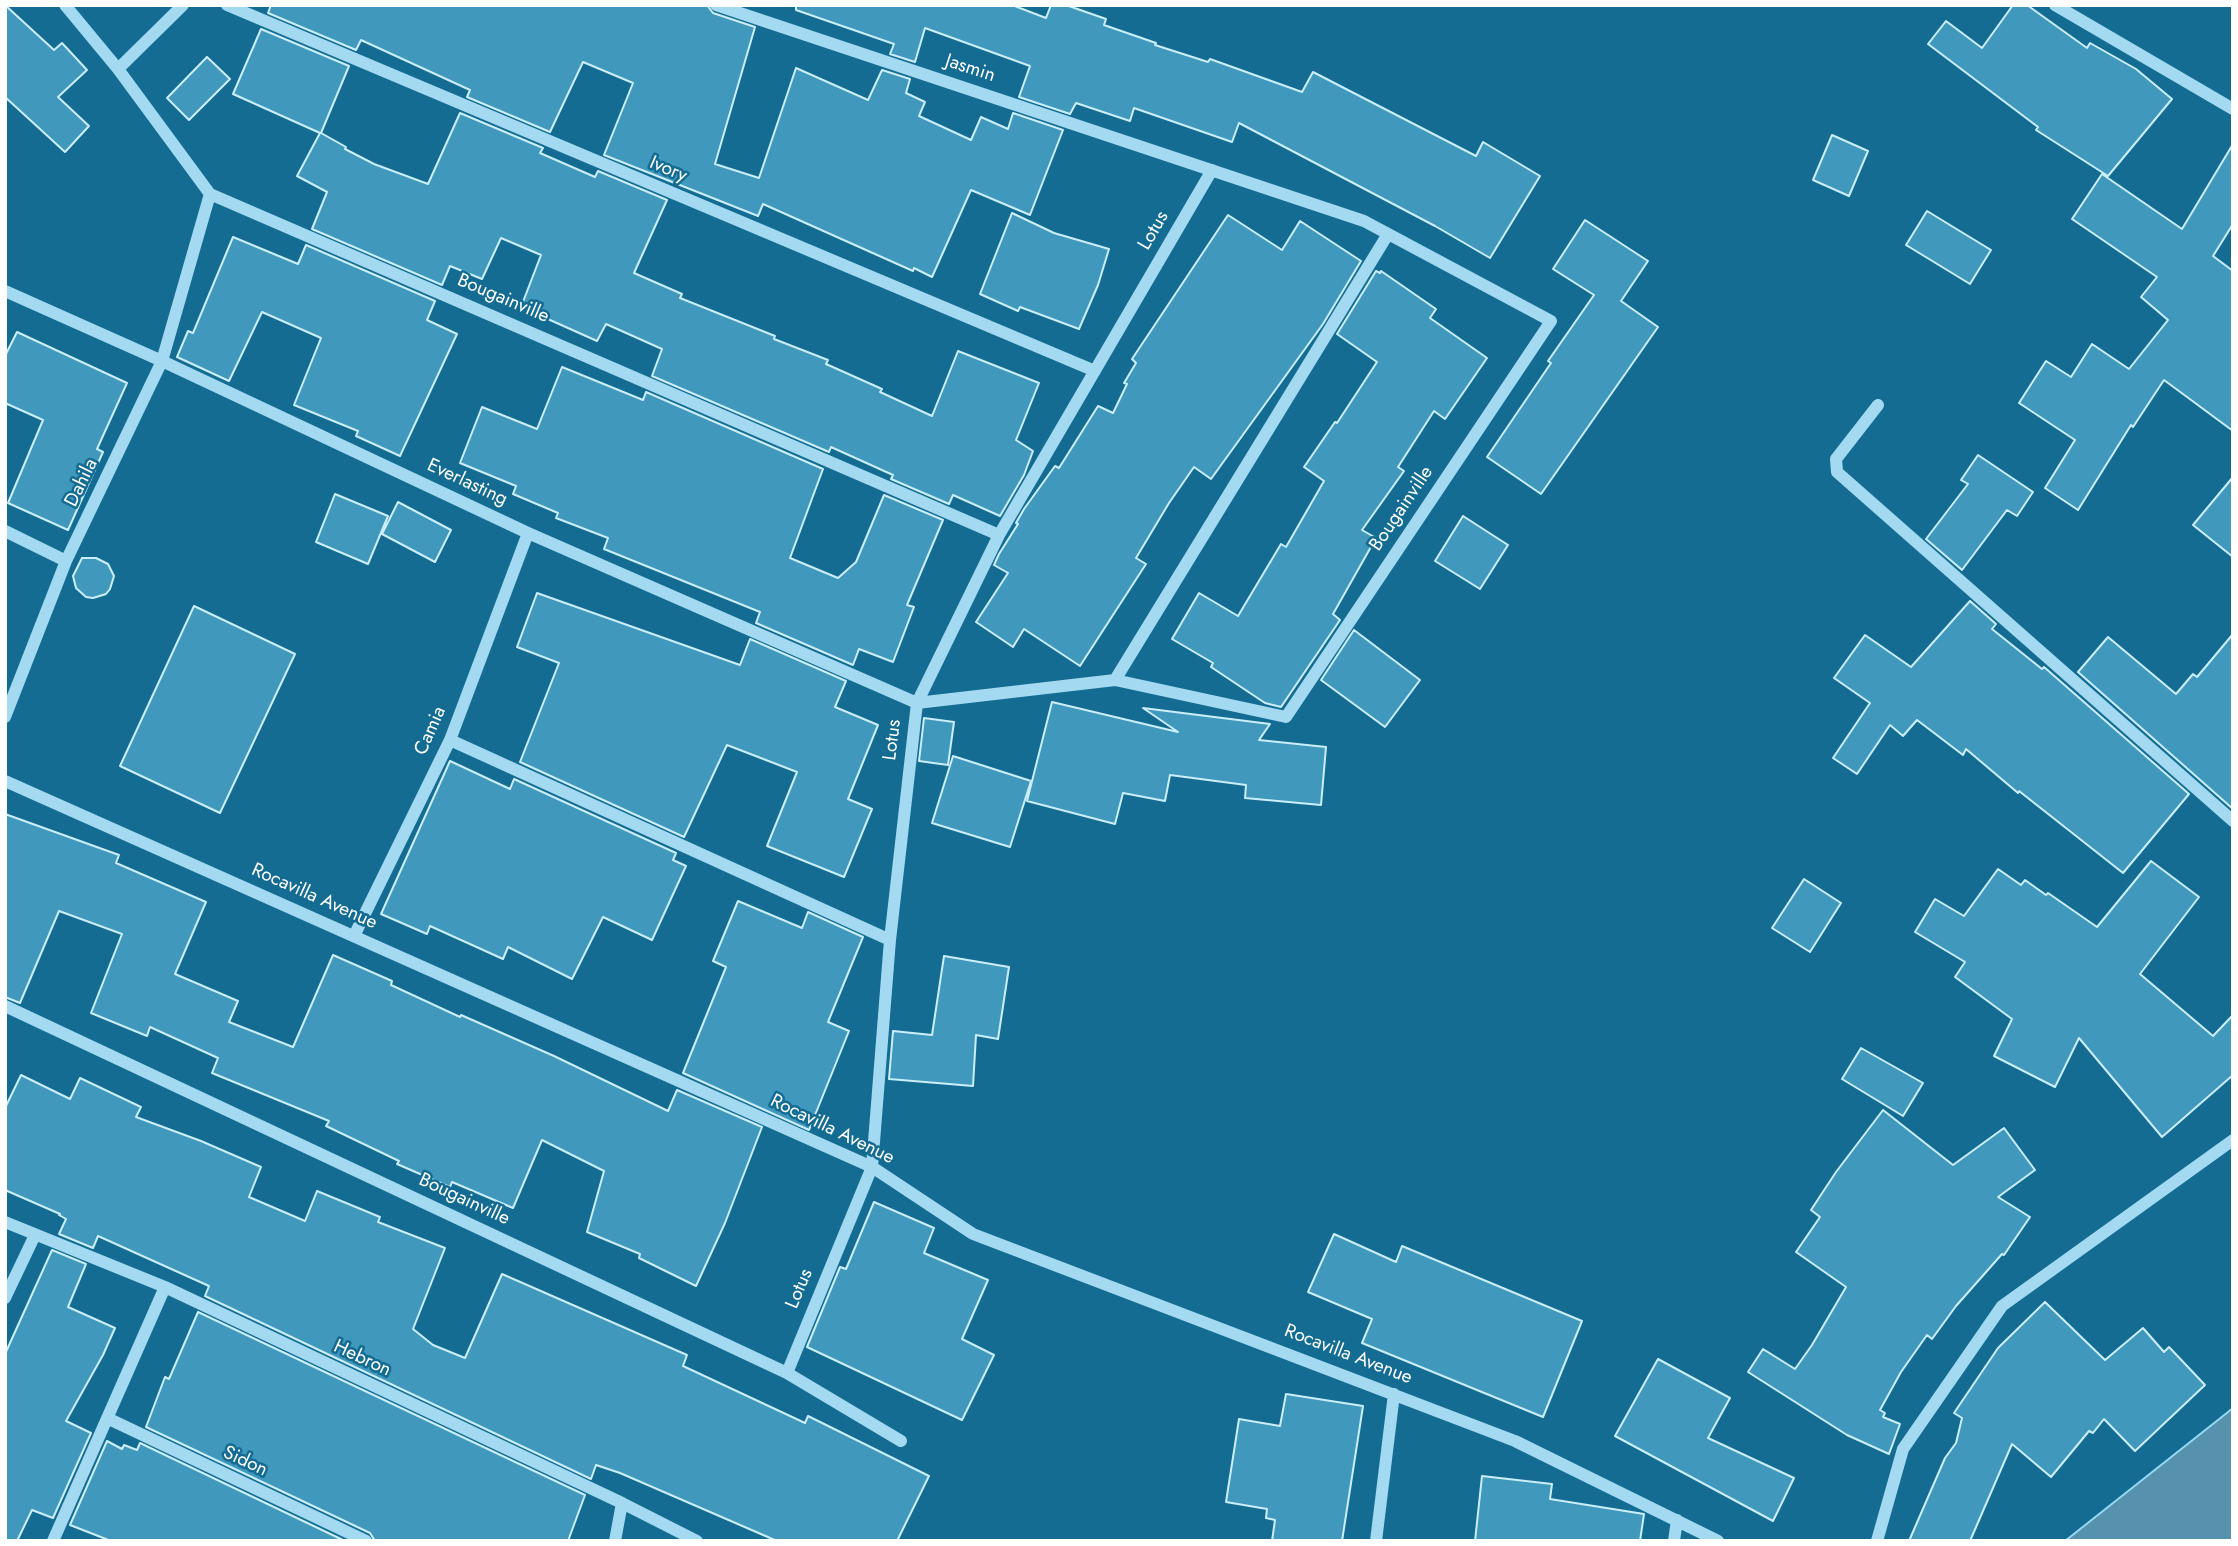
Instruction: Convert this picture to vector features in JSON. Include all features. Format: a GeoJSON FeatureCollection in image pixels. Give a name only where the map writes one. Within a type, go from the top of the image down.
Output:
{"type":"FeatureCollection","features":[{"type":"Feature","properties":{"kind":"street"},"geometry":{"type":"LineString","coordinates":[[65,5],[118,69],[210,194]]}},
{"type":"Feature","properties":{"kind":"street"},"geometry":{"type":"LineString","coordinates":[[118,69],[183,5]]}},
{"type":"Feature","properties":{"kind":"street","name":"Ivory"},"geometry":{"type":"LineString","coordinates":[[227,5],[1095,371]]}},
{"type":"Feature","properties":{"kind":"street","name":"Jasmin"},"geometry":{"type":"LineString","coordinates":[[716,5],[1212,170]]}},
{"type":"Feature","properties":{"kind":"street"},"geometry":{"type":"LineString","coordinates":[[2055,5],[2233,109]]}},
{"type":"Feature","properties":{"kind":"street","name":"Lotus"},"geometry":{"type":"LineString","coordinates":[[786,1373],[872,1167],[890,940],[917,703],[999,535],[1212,170]]}},
{"type":"Feature","properties":{"kind":"street","name":"Bougainville"},"geometry":{"type":"LineString","coordinates":[[917,703],[1115,680],[1286,717],[1551,321],[1364,221],[1212,170]]}},
{"type":"Feature","properties":{"kind":"street","name":"Bougainville"},"geometry":{"type":"LineString","coordinates":[[210,194],[999,535]]}},
{"type":"Feature","properties":{"kind":"street","name":"Dahila"},"geometry":{"type":"LineString","coordinates":[[5,717],[66,561],[162,360],[210,194]]}},
{"type":"Feature","properties":{"kind":"street"},"geometry":{"type":"LineString","coordinates":[[1115,680],[1388,234]]}},
{"type":"Feature","properties":{"kind":"street","name":"Everlasting"},"geometry":{"type":"LineString","coordinates":[[5,291],[162,360],[528,533],[917,703]]}},
{"type":"Feature","properties":{"kind":"street"},"geometry":{"type":"LineString","coordinates":[[1878,405],[1836,459],[1837,472],[2233,821]]}},
{"type":"Feature","properties":{"kind":"street"},"geometry":{"type":"LineString","coordinates":[[5,531],[66,561]]}},
{"type":"Feature","properties":{"kind":"street","name":"Camia"},"geometry":{"type":"LineString","coordinates":[[354,936],[450,740],[528,533]]}},
{"type":"Feature","properties":{"kind":"street"},"geometry":{"type":"LineString","coordinates":[[450,740],[890,940]]}},
{"type":"Feature","properties":{"kind":"street","name":"Rocavilla Avenue"},"geometry":{"type":"LineString","coordinates":[[5,781],[872,1167],[973,1234],[1515,1441],[1718,1541]]}},
{"type":"Feature","properties":{"kind":"street","name":"Bougainville"},"geometry":{"type":"LineString","coordinates":[[5,1006],[786,1373],[901,1441]]}},
{"type":"Feature","properties":{"kind":"street"},"geometry":{"type":"LineString","coordinates":[[1877,1541],[1903,1449],[2002,1306],[2233,1140]]}},
{"type":"Feature","properties":{"kind":"street","name":"Hebron"},"geometry":{"type":"LineString","coordinates":[[5,1222],[165,1287],[697,1541]]}},
{"type":"Feature","properties":{"kind":"street"},"geometry":{"type":"LineString","coordinates":[[5,1298],[35,1235]]}},
{"type":"Feature","properties":{"kind":"street"},"geometry":{"type":"LineString","coordinates":[[53,1541],[165,1287]]}},
{"type":"Feature","properties":{"kind":"street"},"geometry":{"type":"LineString","coordinates":[[1376,1541],[1394,1394]]}},
{"type":"Feature","properties":{"kind":"street","name":"Sidon"},"geometry":{"type":"LineString","coordinates":[[107,1418],[366,1541]]}},
{"type":"Feature","properties":{"kind":"street"},"geometry":{"type":"LineString","coordinates":[[614,1541],[622,1503]]}},
{"type":"Feature","properties":{"kind":"street"},"geometry":{"type":"LineString","coordinates":[[1674,1541],[1677,1520]]}},
{"type":"Feature","properties":{"kind":"water"},"geometry":{"type":"Polygon","coordinates":[[[2233,1408],[2233,1541],[2065,1541],[2223,1416],[2233,1408]]]}},
{"type":"Feature","properties":{"kind":"building"},"geometry":{"type":"Polygon","coordinates":[[[5,5],[54,50],[62,43],[87,70],[58,97],[89,126],[65,152],[5,97],[5,5]]]}},
{"type":"Feature","properties":{"kind":"building"},"geometry":{"type":"Polygon","coordinates":[[[271,5],[707,5],[713,13],[755,27],[715,164],[759,178],[796,68],[868,100],[882,70],[910,79],[906,93],[925,102],[919,116],[971,140],[981,117],[1008,129],[1013,113],[1063,130],[1030,215],[971,190],[932,277],[763,204],[758,216],[604,155],[633,83],[583,62],[550,132],[467,97],[470,90],[361,40],[356,50],[268,13],[271,5]]]}},
{"type":"Feature","properties":{"kind":"building"},"geometry":{"type":"Polygon","coordinates":[[[796,5],[1012,5],[1046,18],[1051,5],[1066,5],[1106,19],[1104,25],[1156,43],[1155,45],[1208,62],[1210,59],[1302,92],[1313,72],[1476,156],[1483,142],[1540,176],[1490,258],[1435,226],[1239,123],[1232,142],[1134,108],[1130,121],[1076,103],[1070,114],[1019,97],[1030,66],[925,28],[915,62],[890,54],[894,44],[796,10],[796,5]]]}},
{"type":"Feature","properties":{"kind":"building"},"geometry":{"type":"Polygon","coordinates":[[[2013,5],[2027,5],[2087,48],[2090,43],[2136,69],[2172,99],[2108,176],[2036,130],[2038,127],[1928,44],[1946,21],[1982,48],[2013,5]]]}},
{"type":"Feature","properties":{"kind":"building"},"geometry":{"type":"Polygon","coordinates":[[[261,29],[349,66],[321,133],[374,164],[428,184],[460,113],[543,148],[540,153],[595,177],[598,171],[667,200],[634,273],[682,294],[680,298],[828,360],[826,364],[882,389],[880,392],[932,416],[958,351],[1039,383],[1016,440],[1033,451],[1024,475],[1000,516],[953,495],[949,504],[891,479],[893,475],[831,447],[829,452],[652,376],[662,349],[606,324],[597,341],[521,307],[541,255],[501,238],[482,279],[450,266],[442,285],[312,229],[327,192],[297,176],[320,133],[233,94],[261,29]]]}},
{"type":"Feature","properties":{"kind":"building"},"geometry":{"type":"Polygon","coordinates":[[[207,57],[230,79],[189,120],[167,98],[207,57]]]}},
{"type":"Feature","properties":{"kind":"building"},"geometry":{"type":"Polygon","coordinates":[[[1832,135],[1868,151],[1849,196],[1813,180],[1832,135]]]}},
{"type":"Feature","properties":{"kind":"building"},"geometry":{"type":"Polygon","coordinates":[[[2233,144],[2233,224],[2213,256],[2233,271],[2233,431],[2164,380],[2133,427],[2131,425],[2078,510],[2045,488],[2075,440],[2019,403],[2046,361],[2071,377],[2092,344],[2129,369],[2168,320],[2141,297],[2157,277],[2072,219],[2102,174],[2182,229],[2233,144]]]}},
{"type":"Feature","properties":{"kind":"building"},"geometry":{"type":"Polygon","coordinates":[[[1927,211],[1991,250],[1970,284],[1906,245],[1927,211]]]}},
{"type":"Feature","properties":{"kind":"building"},"geometry":{"type":"Polygon","coordinates":[[[1012,213],[1054,233],[1109,249],[1098,285],[1079,329],[1020,307],[1018,311],[980,294],[1012,213]]]}},
{"type":"Feature","properties":{"kind":"building"},"geometry":{"type":"Polygon","coordinates":[[[1228,215],[1282,250],[1300,221],[1361,261],[1323,324],[1211,479],[1194,467],[1169,503],[1136,558],[1146,564],[1080,666],[1024,629],[1013,647],[976,622],[1008,573],[994,565],[999,554],[1024,509],[1055,466],[1059,468],[1098,406],[1113,413],[1127,384],[1124,383],[1136,363],[1132,359],[1228,215]]]}},
{"type":"Feature","properties":{"kind":"building"},"geometry":{"type":"Polygon","coordinates":[[[1585,220],[1648,261],[1621,301],[1658,327],[1541,494],[1487,457],[1594,295],[1553,269],[1585,220]]]}},
{"type":"Feature","properties":{"kind":"building"},"geometry":{"type":"Polygon","coordinates":[[[233,237],[298,264],[306,245],[435,301],[427,320],[457,334],[400,456],[356,436],[358,431],[294,405],[321,338],[262,312],[229,381],[177,357],[188,331],[193,333],[233,237]]]}},
{"type":"Feature","properties":{"kind":"building"},"geometry":{"type":"Polygon","coordinates":[[[1376,271],[1381,271],[1436,309],[1430,318],[1487,358],[1445,419],[1434,411],[1398,467],[1404,471],[1362,530],[1376,538],[1333,614],[1340,620],[1281,707],[1265,703],[1211,667],[1213,663],[1172,639],[1199,593],[1238,616],[1281,544],[1286,547],[1324,481],[1304,467],[1377,362],[1337,334],[1376,271]]]}},
{"type":"Feature","properties":{"kind":"building"},"geometry":{"type":"Polygon","coordinates":[[[17,332],[127,383],[97,449],[103,452],[68,530],[8,503],[43,420],[5,403],[5,356],[17,332]]]}},
{"type":"Feature","properties":{"kind":"building"},"geometry":{"type":"Polygon","coordinates":[[[562,367],[643,400],[646,392],[823,469],[790,558],[838,578],[856,562],[884,495],[943,520],[907,605],[914,607],[893,662],[859,649],[853,665],[756,623],[760,612],[604,549],[608,538],[556,518],[558,513],[513,494],[516,486],[460,463],[482,407],[537,429],[562,367]]]}},
{"type":"Feature","properties":{"kind":"building"},"geometry":{"type":"Polygon","coordinates":[[[1978,455],[2033,492],[2017,516],[2007,510],[1962,570],[1926,539],[1968,484],[1961,480],[1978,455]]]}},
{"type":"Feature","properties":{"kind":"building"},"geometry":{"type":"Polygon","coordinates":[[[2233,477],[2233,557],[2193,525],[2233,477]]]}},
{"type":"Feature","properties":{"kind":"building"},"geometry":{"type":"Polygon","coordinates":[[[335,494],[388,516],[368,564],[316,542],[335,494]]]}},
{"type":"Feature","properties":{"kind":"building"},"geometry":{"type":"Polygon","coordinates":[[[398,502],[451,530],[435,562],[382,534],[398,502]]]}},
{"type":"Feature","properties":{"kind":"building"},"geometry":{"type":"Polygon","coordinates":[[[1463,516],[1508,545],[1480,589],[1435,561],[1463,516]]]}},
{"type":"Feature","properties":{"kind":"building"},"geometry":{"type":"Polygon","coordinates":[[[82,558],[96,558],[108,564],[114,576],[106,594],[86,597],[76,588],[73,576],[82,558]]]}},
{"type":"Feature","properties":{"kind":"building"},"geometry":{"type":"Polygon","coordinates":[[[537,593],[740,665],[750,639],[846,681],[835,707],[878,725],[848,799],[872,809],[844,877],[767,846],[797,772],[727,745],[684,837],[520,762],[559,663],[517,647],[537,593]]]}},
{"type":"Feature","properties":{"kind":"building"},"geometry":{"type":"Polygon","coordinates":[[[1970,601],[1996,624],[1992,629],[2042,669],[2044,667],[2189,794],[2123,873],[2019,791],[2018,793],[1966,749],[1963,755],[1917,720],[1903,736],[1890,725],[1857,774],[1833,758],[1870,703],[1834,678],[1865,635],[1911,667],[1970,601]]]}},
{"type":"Feature","properties":{"kind":"building"},"geometry":{"type":"Polygon","coordinates":[[[194,606],[295,654],[220,813],[120,766],[194,606]]]}},
{"type":"Feature","properties":{"kind":"building"},"geometry":{"type":"Polygon","coordinates":[[[1354,630],[1420,680],[1385,727],[1321,680],[1354,630]]]}},
{"type":"Feature","properties":{"kind":"building"},"geometry":{"type":"Polygon","coordinates":[[[2233,634],[2233,809],[2078,672],[2108,637],[2176,694],[2193,674],[2197,677],[2233,634]]]}},
{"type":"Feature","properties":{"kind":"building"},"geometry":{"type":"Polygon","coordinates":[[[1052,702],[1178,732],[1143,708],[1270,724],[1259,740],[1326,747],[1321,805],[1245,798],[1246,785],[1170,775],[1165,801],[1123,793],[1115,824],[1027,801],[1052,702]]]}},
{"type":"Feature","properties":{"kind":"building"},"geometry":{"type":"Polygon","coordinates":[[[924,718],[954,722],[948,765],[919,761],[924,718]]]}},
{"type":"Feature","properties":{"kind":"building"},"geometry":{"type":"Polygon","coordinates":[[[953,756],[1031,781],[1010,847],[932,823],[953,756]]]}},
{"type":"Feature","properties":{"kind":"building"},"geometry":{"type":"Polygon","coordinates":[[[450,761],[510,789],[514,779],[676,853],[673,860],[686,866],[652,940],[603,917],[572,979],[508,947],[503,959],[430,926],[427,934],[381,914],[450,761]]]}},
{"type":"Feature","properties":{"kind":"building"},"geometry":{"type":"Polygon","coordinates":[[[5,814],[119,855],[116,863],[206,902],[175,974],[238,1001],[229,1022],[293,1047],[333,955],[392,981],[391,985],[554,1056],[668,1111],[677,1090],[762,1127],[725,1223],[696,1286],[639,1258],[640,1254],[587,1232],[604,1171],[542,1140],[513,1208],[452,1182],[450,1187],[397,1164],[399,1161],[326,1126],[329,1121],[212,1073],[218,1058],[150,1027],[147,1036],[91,1013],[122,934],[59,911],[20,1003],[5,997],[5,814]]]}},
{"type":"Feature","properties":{"kind":"building"},"geometry":{"type":"Polygon","coordinates":[[[2151,861],[2199,897],[2140,974],[2213,1036],[2233,1015],[2233,1075],[2162,1137],[2079,1038],[2055,1087],[1994,1056],[2012,1019],[1955,977],[1965,962],[1915,932],[1935,899],[1964,916],[1998,869],[2021,885],[2025,880],[2046,895],[2048,893],[2097,927],[2151,861]]]}},
{"type":"Feature","properties":{"kind":"building"},"geometry":{"type":"Polygon","coordinates":[[[1804,879],[1841,903],[1810,952],[1772,928],[1804,879]]]}},
{"type":"Feature","properties":{"kind":"building"},"geometry":{"type":"Polygon","coordinates":[[[738,901],[802,928],[808,912],[863,937],[828,1022],[849,1031],[809,1130],[683,1073],[726,967],[713,961],[738,901]]]}},
{"type":"Feature","properties":{"kind":"building"},"geometry":{"type":"Polygon","coordinates":[[[944,956],[1009,967],[998,1039],[976,1035],[973,1086],[889,1079],[893,1031],[932,1035],[944,956]]]}},
{"type":"Feature","properties":{"kind":"building"},"geometry":{"type":"Polygon","coordinates":[[[1861,1048],[1923,1083],[1903,1116],[1842,1079],[1861,1048]]]}},
{"type":"Feature","properties":{"kind":"building"},"geometry":{"type":"Polygon","coordinates":[[[21,1075],[70,1099],[80,1078],[141,1107],[136,1117],[261,1167],[249,1197],[305,1221],[317,1191],[380,1217],[378,1222],[445,1248],[413,1329],[433,1345],[465,1358],[502,1274],[687,1355],[683,1366],[805,1423],[808,1416],[929,1476],[897,1541],[777,1541],[596,1465],[591,1479],[205,1296],[209,1286],[98,1236],[93,1248],[59,1234],[66,1219],[60,1214],[5,1190],[5,1108],[21,1075]]]}},
{"type":"Feature","properties":{"kind":"building"},"geometry":{"type":"Polygon","coordinates":[[[1883,1110],[1953,1165],[2004,1128],[2035,1170],[1998,1197],[2030,1217],[2004,1255],[2002,1254],[1956,1306],[1932,1339],[1927,1335],[1901,1372],[1880,1410],[1885,1413],[1883,1417],[1900,1424],[1889,1454],[1847,1435],[1748,1372],[1763,1349],[1795,1369],[1846,1287],[1796,1252],[1820,1217],[1811,1210],[1883,1110]]]}},
{"type":"Feature","properties":{"kind":"building"},"geometry":{"type":"Polygon","coordinates":[[[874,1202],[934,1228],[924,1253],[988,1280],[962,1339],[994,1355],[962,1420],[807,1347],[840,1267],[846,1269],[874,1202]]]}},
{"type":"Feature","properties":{"kind":"building"},"geometry":{"type":"Polygon","coordinates":[[[1334,1234],[1396,1262],[1402,1246],[1582,1321],[1543,1417],[1362,1343],[1372,1319],[1308,1292],[1334,1234]]]}},
{"type":"Feature","properties":{"kind":"building"},"geometry":{"type":"Polygon","coordinates":[[[52,1250],[86,1264],[68,1307],[115,1328],[66,1421],[91,1433],[53,1518],[32,1510],[17,1541],[5,1541],[5,1354],[52,1250]]]}},
{"type":"Feature","properties":{"kind":"building"},"geometry":{"type":"Polygon","coordinates":[[[2045,1302],[2105,1360],[2143,1328],[2164,1352],[2169,1347],[2205,1385],[2135,1451],[2104,1419],[2093,1433],[2089,1431],[2051,1477],[2012,1444],[1970,1541],[1909,1541],[1945,1458],[1956,1443],[1962,1418],[1954,1413],[1998,1348],[2045,1302]]]}},
{"type":"Feature","properties":{"kind":"building"},"geometry":{"type":"Polygon","coordinates":[[[198,1312],[585,1495],[568,1541],[375,1541],[370,1533],[146,1427],[165,1377],[169,1379],[198,1312]]]}},
{"type":"Feature","properties":{"kind":"building"},"geometry":{"type":"Polygon","coordinates":[[[1658,1359],[1730,1398],[1708,1438],[1794,1478],[1773,1521],[1615,1436],[1658,1359]]]}},
{"type":"Feature","properties":{"kind":"building"},"geometry":{"type":"Polygon","coordinates":[[[1286,1394],[1363,1406],[1342,1541],[1272,1541],[1275,1520],[1266,1518],[1267,1509],[1226,1502],[1239,1419],[1280,1426],[1286,1394]]]}},
{"type":"Feature","properties":{"kind":"building"},"geometry":{"type":"Polygon","coordinates":[[[107,1441],[122,1449],[124,1445],[137,1450],[140,1443],[345,1541],[111,1541],[70,1525],[107,1441]]]}},
{"type":"Feature","properties":{"kind":"building"},"geometry":{"type":"Polygon","coordinates":[[[1482,1476],[1552,1484],[1550,1499],[1644,1514],[1640,1541],[1475,1541],[1482,1476]]]}}]}
